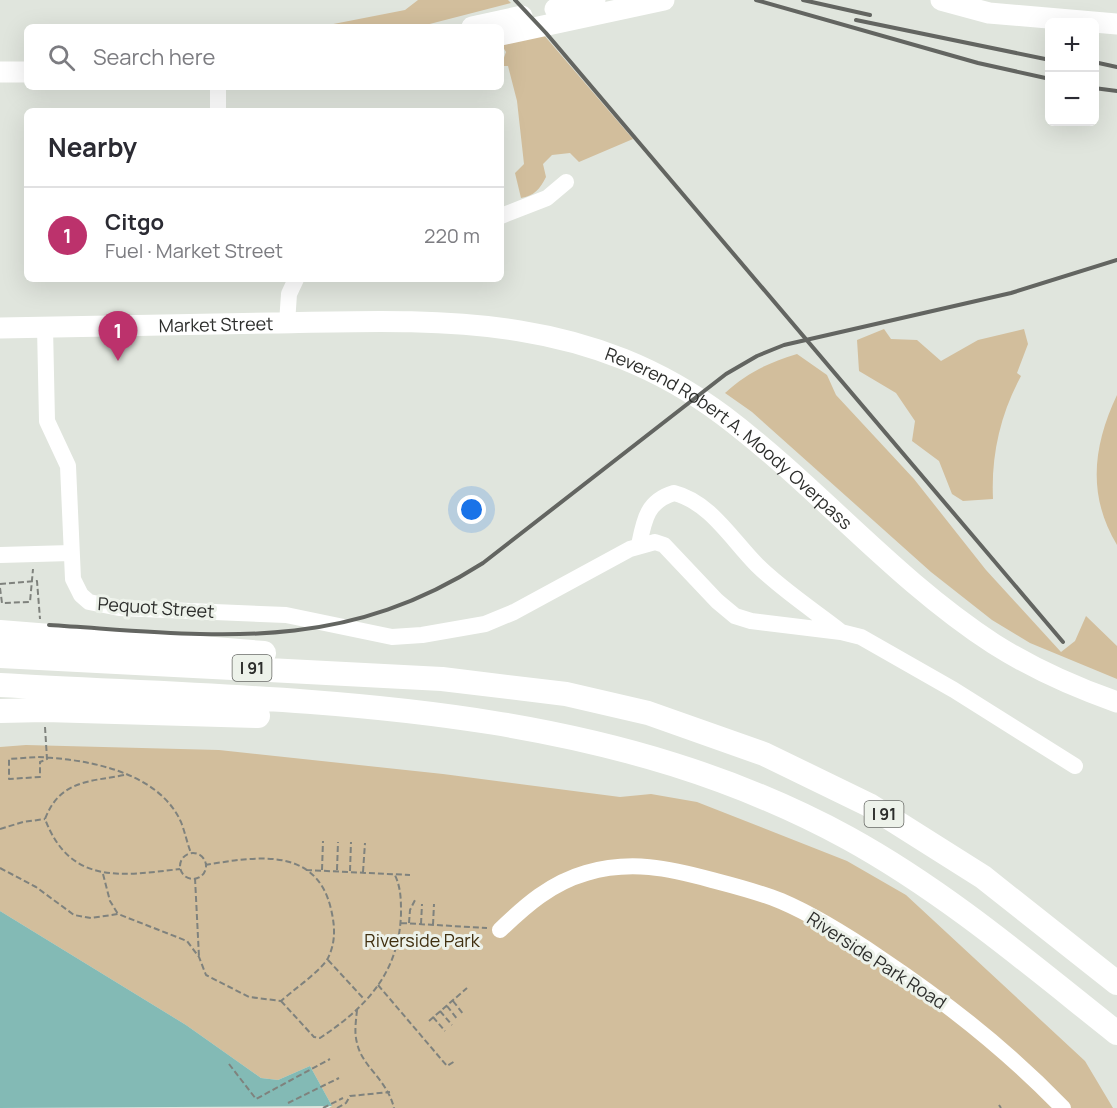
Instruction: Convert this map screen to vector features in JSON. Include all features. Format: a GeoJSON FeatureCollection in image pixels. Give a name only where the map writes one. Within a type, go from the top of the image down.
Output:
{"type":"FeatureCollection","features":[{"type":"Feature","properties":{"kind":"highway"},"geometry":{"type":"LineString","coordinates":[[0,632],[438,665],[465,670],[503,685]]}},
{"type":"Feature","properties":{"kind":"highway","name":"I 91"},"geometry":{"type":"LineString","coordinates":[[0,656],[414,677],[503,685],[587,698],[648,713],[745,746],[819,779],[905,826],[966,865],[1117,983]]}},
{"type":"Feature","properties":{"kind":"highway","name":"I 91"},"geometry":{"type":"LineString","coordinates":[[0,685],[344,705],[470,718],[571,735],[672,763],[755,793],[847,838],[930,888],[984,927],[1117,1033]]}},
{"type":"Feature","properties":{"kind":"highway"},"geometry":{"type":"LineString","coordinates":[[0,711],[267,716],[306,713],[344,705]]}},
{"type":"Feature","properties":{"kind":"highway"},"geometry":{"type":"LineString","coordinates":[[0,721],[97,712]]}},
{"type":"Feature","properties":{"kind":"main road"},"geometry":{"type":"LineString","coordinates":[[489,24],[593,6],[664,0]]}},
{"type":"Feature","properties":{"kind":"main road"},"geometry":{"type":"LineString","coordinates":[[951,1],[989,13],[1117,24]]}},
{"type":"Feature","properties":{"kind":"main road"},"geometry":{"type":"LineString","coordinates":[[504,34],[593,6]]}},
{"type":"Feature","properties":{"kind":"main road"},"geometry":{"type":"LineString","coordinates":[[0,72],[24,72]]}},
{"type":"Feature","properties":{"kind":"main road","name":"Reverend Robert A. Moody Overpass"},"geometry":{"type":"LineString","coordinates":[[287,323],[405,321],[486,325],[544,334],[614,356],[668,380],[730,421],[780,461],[871,544],[974,630],[1033,666],[1117,702]]}},
{"type":"Feature","properties":{"kind":"main road","name":"Market Street"},"geometry":{"type":"LineString","coordinates":[[0,328],[287,323]]}},
{"type":"Feature","properties":{"kind":"street"},"geometry":{"type":"LineString","coordinates":[[218,90],[218,108]]}},
{"type":"Feature","properties":{"kind":"street"},"geometry":{"type":"LineString","coordinates":[[504,215],[547,198],[566,182]]}},
{"type":"Feature","properties":{"kind":"street"},"geometry":{"type":"LineString","coordinates":[[287,323],[289,294],[295,282]]}},
{"type":"Feature","properties":{"kind":"street","name":"Pequot Street"},"geometry":{"type":"LineString","coordinates":[[45,327],[47,421],[51,434],[67,463],[72,574],[76,588],[86,600],[95,605],[129,609],[295,615],[392,638],[422,635],[485,624],[514,612],[639,545]]}},
{"type":"Feature","properties":{"kind":"street"},"geometry":{"type":"LineString","coordinates":[[841,632],[756,565],[734,537],[686,496],[674,493],[653,504],[646,513],[639,545],[656,542],[664,545],[710,594],[735,616],[751,621],[841,632],[861,637],[954,690],[1075,766]]}},
{"type":"Feature","properties":{"kind":"street"},"geometry":{"type":"LineString","coordinates":[[0,555],[71,553]]}},
{"type":"Feature","properties":{"kind":"street","name":"Riverside Park Road"},"geometry":{"type":"LineString","coordinates":[[495,931],[553,887],[578,875],[607,868],[637,865],[657,867],[755,892],[819,920],[914,981],[1003,1050],[1063,1108]]}},
{"type":"Feature","properties":{"kind":"path"},"geometry":{"type":"LineString","coordinates":[[33,581],[0,586],[2,603],[30,602],[31,599],[31,574],[41,554]]}},
{"type":"Feature","properties":{"kind":"path"},"geometry":{"type":"LineString","coordinates":[[42,759],[39,763],[39,778],[11,779],[8,761],[11,759],[42,759],[101,765],[142,782],[166,802],[180,820],[190,853]]}},
{"type":"Feature","properties":{"kind":"path"},"geometry":{"type":"LineString","coordinates":[[124,775],[72,785],[50,805],[45,819],[56,845],[71,860],[103,874],[180,869],[189,878],[195,879]]}},
{"type":"Feature","properties":{"kind":"path"},"geometry":{"type":"LineString","coordinates":[[0,829],[23,822],[45,819]]}},
{"type":"Feature","properties":{"kind":"path"},"geometry":{"type":"LineString","coordinates":[[322,870],[323,841]]}},
{"type":"Feature","properties":{"kind":"path"},"geometry":{"type":"LineString","coordinates":[[337,870],[338,842]]}},
{"type":"Feature","properties":{"kind":"path"},"geometry":{"type":"LineString","coordinates":[[350,871],[351,842]]}},
{"type":"Feature","properties":{"kind":"path"},"geometry":{"type":"LineString","coordinates":[[363,872],[365,843]]}},
{"type":"Feature","properties":{"kind":"path"},"geometry":{"type":"LineString","coordinates":[[180,869],[184,856],[190,853],[203,858],[206,865],[204,871],[195,879]]}},
{"type":"Feature","properties":{"kind":"path"},"geometry":{"type":"LineString","coordinates":[[206,865],[264,857],[286,860],[306,870],[319,882],[330,905],[335,925],[334,940],[328,960],[281,1001]]}},
{"type":"Feature","properties":{"kind":"path"},"geometry":{"type":"LineString","coordinates":[[0,868],[36,886],[74,915],[91,918],[118,914],[187,940],[199,957],[206,975],[249,997],[281,1001],[314,1037],[321,1038],[357,1010],[378,985],[394,960],[401,923],[400,890],[394,873]]}},
{"type":"Feature","properties":{"kind":"path"},"geometry":{"type":"LineString","coordinates":[[306,870],[410,875]]}},
{"type":"Feature","properties":{"kind":"path"},"geometry":{"type":"LineString","coordinates":[[103,874],[110,901],[118,914]]}},
{"type":"Feature","properties":{"kind":"path"},"geometry":{"type":"LineString","coordinates":[[195,879],[199,957]]}},
{"type":"Feature","properties":{"kind":"path"},"geometry":{"type":"LineString","coordinates":[[409,924],[410,910],[414,900]]}},
{"type":"Feature","properties":{"kind":"path"},"geometry":{"type":"LineString","coordinates":[[421,924],[422,904]]}},
{"type":"Feature","properties":{"kind":"path"},"geometry":{"type":"LineString","coordinates":[[434,904],[434,925]]}},
{"type":"Feature","properties":{"kind":"path"},"geometry":{"type":"LineString","coordinates":[[401,923],[486,927],[495,931]]}},
{"type":"Feature","properties":{"kind":"path"},"geometry":{"type":"LineString","coordinates":[[328,960],[364,999]]}},
{"type":"Feature","properties":{"kind":"path"},"geometry":{"type":"LineString","coordinates":[[378,985],[447,1066],[455,1061]]}},
{"type":"Feature","properties":{"kind":"path"},"geometry":{"type":"LineString","coordinates":[[429,1021],[467,988]]}},
{"type":"Feature","properties":{"kind":"path"},"geometry":{"type":"LineString","coordinates":[[453,1001],[464,1015]]}},
{"type":"Feature","properties":{"kind":"path"},"geometry":{"type":"LineString","coordinates":[[447,1006],[458,1020]]}},
{"type":"Feature","properties":{"kind":"path"},"geometry":{"type":"LineString","coordinates":[[357,1010],[357,1045],[363,1059],[390,1092],[394,1108]]}},
{"type":"Feature","properties":{"kind":"path"},"geometry":{"type":"LineString","coordinates":[[441,1011],[452,1025]]}},
{"type":"Feature","properties":{"kind":"path"},"geometry":{"type":"LineString","coordinates":[[434,1017],[445,1031]]}},
{"type":"Feature","properties":{"kind":"path"},"geometry":{"type":"LineString","coordinates":[[229,1064],[256,1099],[330,1059]]}},
{"type":"Feature","properties":{"kind":"path"},"geometry":{"type":"LineString","coordinates":[[288,1103],[339,1078]]}},
{"type":"Feature","properties":{"kind":"path"},"geometry":{"type":"LineString","coordinates":[[338,1108],[346,1103],[350,1096],[390,1092]]}},
{"type":"Feature","properties":{"kind":"path"},"geometry":{"type":"LineString","coordinates":[[323,1108],[343,1098]]}},
{"type":"Feature","properties":{"kind":"green space"},"geometry":{"type":"Polygon","coordinates":[[[418,0],[508,0],[511,3],[430,24],[333,24],[405,10],[418,0]]]}},
{"type":"Feature","properties":{"kind":"green space"},"geometry":{"type":"Polygon","coordinates":[[[543,34],[633,139],[579,162],[570,153],[552,155],[543,164],[546,177],[541,185],[533,194],[521,198],[515,173],[524,164],[517,101],[508,66],[504,66],[506,52],[504,43],[543,34]]]}},
{"type":"Feature","properties":{"kind":"green space"},"geometry":{"type":"Polygon","coordinates":[[[884,329],[891,339],[917,340],[941,361],[978,340],[1024,329],[1028,344],[1017,373],[1021,376],[1007,406],[995,451],[993,499],[963,501],[952,494],[939,461],[912,441],[915,421],[896,393],[859,371],[857,340],[884,329]]]}},
{"type":"Feature","properties":{"kind":"green space"},"geometry":{"type":"Polygon","coordinates":[[[797,354],[827,375],[836,395],[914,479],[986,570],[1061,652],[1075,641],[1086,616],[1117,646],[1117,679],[1030,643],[992,620],[931,572],[752,412],[725,393],[759,369],[797,354]]]}},
{"type":"Feature","properties":{"kind":"green space"},"geometry":{"type":"Polygon","coordinates":[[[1117,395],[1117,545],[1101,508],[1097,489],[1097,470],[1103,433],[1117,395]]]}},
{"type":"Feature","properties":{"kind":"green space","name":"Riverside Park"},"geometry":{"type":"Polygon","coordinates":[[[26,745],[219,750],[443,774],[620,797],[651,794],[697,802],[847,861],[906,895],[1085,1061],[1113,1108],[329,1108],[332,1106],[310,1066],[278,1080],[261,1078],[186,1025],[0,911],[0,747],[26,745]]]}},
{"type":"Feature","properties":{"kind":"water"},"geometry":{"type":"Polygon","coordinates":[[[0,911],[186,1025],[261,1078],[278,1080],[310,1066],[332,1106],[0,1108],[0,911]]]}},
{"type":"Feature","properties":{"kind":"railway"},"geometry":{"type":"LineString","coordinates":[[515,0],[546,33],[1063,642]]}},
{"type":"Feature","properties":{"kind":"railway"},"geometry":{"type":"LineString","coordinates":[[756,0],[978,63],[1045,78]]}},
{"type":"Feature","properties":{"kind":"railway"},"geometry":{"type":"LineString","coordinates":[[803,0],[870,15]]}},
{"type":"Feature","properties":{"kind":"railway"},"geometry":{"type":"LineString","coordinates":[[856,20],[1045,59]]}},
{"type":"Feature","properties":{"kind":"railway"},"geometry":{"type":"LineString","coordinates":[[1099,63],[1117,67]]}},
{"type":"Feature","properties":{"kind":"railway"},"geometry":{"type":"LineString","coordinates":[[1099,89],[1117,91]]}},
{"type":"Feature","properties":{"kind":"railway"},"geometry":{"type":"LineString","coordinates":[[49,625],[165,633],[272,633],[324,626],[377,613],[429,593],[483,563],[726,374],[757,356],[784,345],[1011,293],[1117,260]]}},
{"type":"Feature","properties":{"kind":"place","name":"Citgo"},"geometry":{"type":"Point","coordinates":[118,361]}}]}
